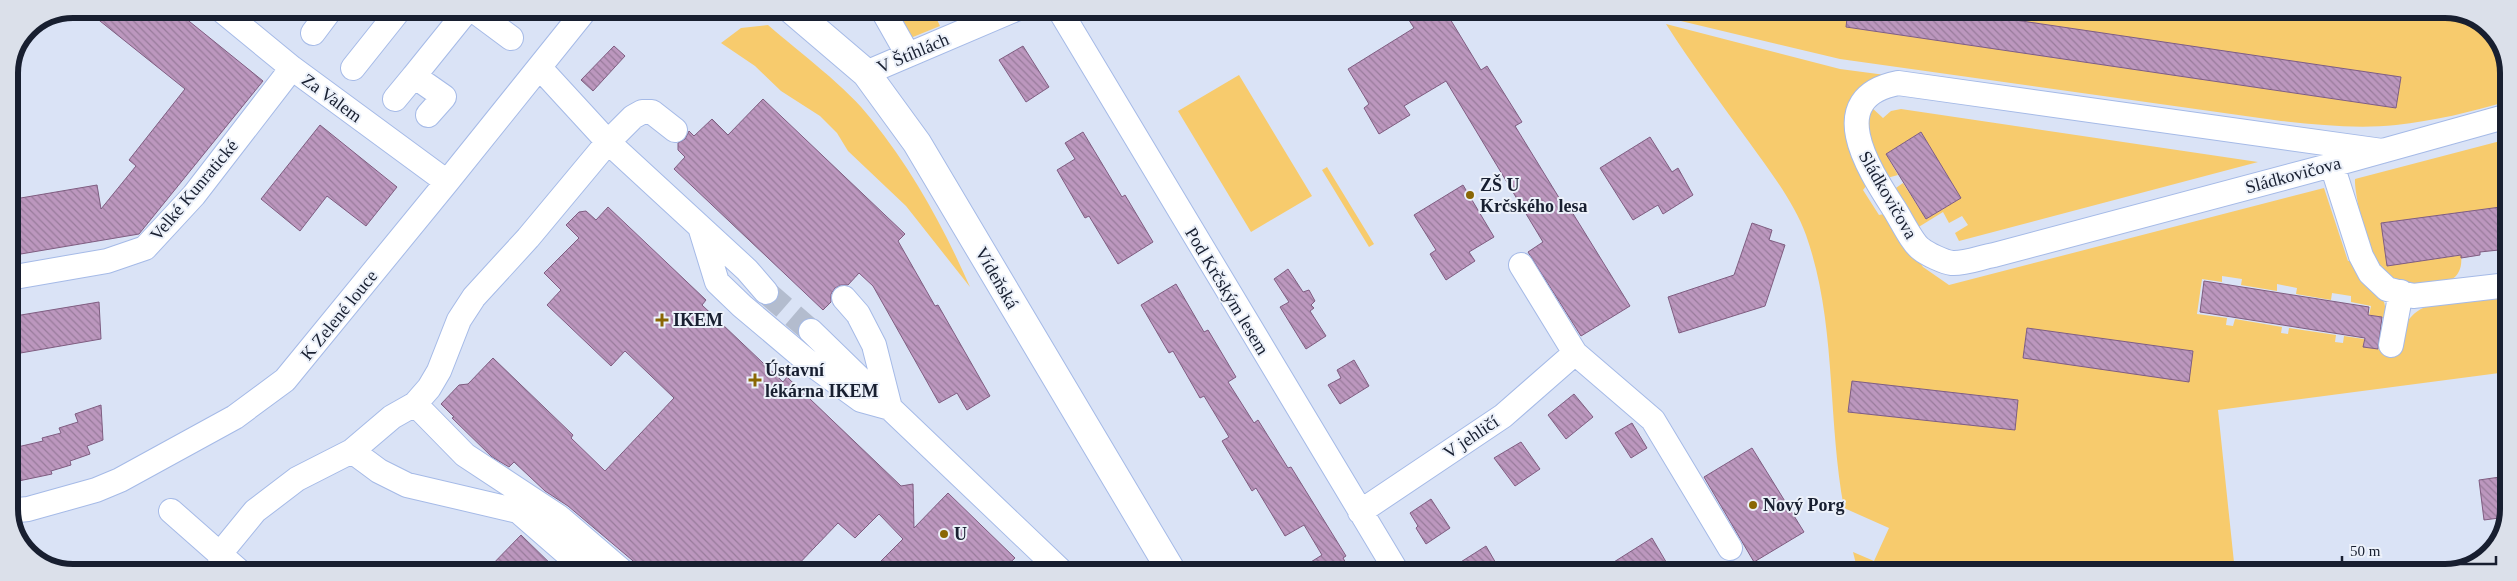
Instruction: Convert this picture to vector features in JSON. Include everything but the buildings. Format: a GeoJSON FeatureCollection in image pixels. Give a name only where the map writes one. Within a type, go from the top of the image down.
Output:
{"type":"FeatureCollection","features":[{"type":"Feature","properties":{"kind":"main road","name":"Vídeňská"},"geometry":{"type":"LineString","coordinates":[[802,18],[866,73],[917,142],[1167,564]]}},
{"type":"Feature","properties":{"kind":"street","name":"Za Valem"},"geometry":{"type":"LineString","coordinates":[[231,18],[292,68],[447,182]]}},
{"type":"Feature","properties":{"kind":"street"},"geometry":{"type":"LineString","coordinates":[[313,33],[324,18]]}},
{"type":"Feature","properties":{"kind":"street"},"geometry":{"type":"LineString","coordinates":[[353,68],[393,18]]}},
{"type":"Feature","properties":{"kind":"street"},"geometry":{"type":"LineString","coordinates":[[395,98],[461,18]]}},
{"type":"Feature","properties":{"kind":"street"},"geometry":{"type":"LineString","coordinates":[[484,18],[511,38]]}},
{"type":"Feature","properties":{"kind":"street","name":"K Zelené louce"},"geometry":{"type":"LineString","coordinates":[[18,511],[96,490],[120,480],[235,417],[285,380],[579,18]]}},
{"type":"Feature","properties":{"kind":"street"},"geometry":{"type":"LineString","coordinates":[[887,18],[908,55]]}},
{"type":"Feature","properties":{"kind":"street","name":"V Štíhlách"},"geometry":{"type":"LineString","coordinates":[[866,73],[995,18]]}},
{"type":"Feature","properties":{"kind":"street","name":"Pod Krčským lesem"},"geometry":{"type":"LineString","coordinates":[[1064,18],[1392,564]]}},
{"type":"Feature","properties":{"kind":"street","name":"Velké Kunratické"},"geometry":{"type":"LineString","coordinates":[[18,276],[107,261],[145,248],[194,194],[292,68]]}},
{"type":"Feature","properties":{"kind":"street"},"geometry":{"type":"LineString","coordinates":[[540,68],[608,142],[700,230],[747,270],[766,292]]}},
{"type":"Feature","properties":{"kind":"street"},"geometry":{"type":"LineString","coordinates":[[414,76],[444,97],[428,115]]}},
{"type":"Feature","properties":{"kind":"street","name":"Sládkovičova"},"geometry":{"type":"LineString","coordinates":[[2382,152],[1898,83],[1881,86],[1862,102],[1856,128],[1860,148],[1869,169],[1920,248],[1952,263],[1994,255],[2382,152],[2499,119]]}},
{"type":"Feature","properties":{"kind":"street"},"geometry":{"type":"LineString","coordinates":[[219,555],[255,511],[297,479],[352,451],[392,418],[415,404],[429,388],[439,371],[459,320],[474,296],[528,238],[608,142],[633,118],[642,112],[652,112],[675,130]]}},
{"type":"Feature","properties":{"kind":"street"},"geometry":{"type":"LineString","coordinates":[[2332,165],[2361,256],[2370,273],[2387,289],[2413,296],[2499,286]]}},
{"type":"Feature","properties":{"kind":"street"},"geometry":{"type":"LineString","coordinates":[[700,230],[717,282],[742,306],[806,360],[861,400],[890,408]]}},
{"type":"Feature","properties":{"kind":"street"},"geometry":{"type":"LineString","coordinates":[[1521,265],[1576,353],[1653,420],[1730,548]]}},
{"type":"Feature","properties":{"kind":"street"},"geometry":{"type":"LineString","coordinates":[[2391,345],[2401,292]]}},
{"type":"Feature","properties":{"kind":"street"},"geometry":{"type":"LineString","coordinates":[[844,298],[858,314],[874,345],[890,408]]}},
{"type":"Feature","properties":{"kind":"street"},"geometry":{"type":"LineString","coordinates":[[811,331],[1048,564]]}},
{"type":"Feature","properties":{"kind":"street","name":"V jehličí"},"geometry":{"type":"LineString","coordinates":[[1360,512],[1503,416],[1576,353]]}},
{"type":"Feature","properties":{"kind":"street"},"geometry":{"type":"LineString","coordinates":[[415,404],[465,455],[558,517],[614,564]]}},
{"type":"Feature","properties":{"kind":"street"},"geometry":{"type":"LineString","coordinates":[[352,451],[379,471],[407,485],[518,511],[579,564]]}},
{"type":"Feature","properties":{"kind":"street"},"geometry":{"type":"LineString","coordinates":[[171,511],[230,564]]}},
{"type":"Feature","properties":{"kind":"shaded area"},"geometry":{"type":"Polygon","coordinates":[[[899,18],[936,18],[940,26],[908,39],[899,18]]]}},
{"type":"Feature","properties":{"kind":"shaded area"},"geometry":{"type":"Polygon","coordinates":[[[1668,18],[1847,18],[1846,27],[2396,108],[2401,77],[2001,18],[2456,19],[2462,20],[2478,29],[2486,36],[2495,51],[2499,69],[2499,104],[2424,121],[2396,125],[2353,127],[2281,121],[1840,59],[1668,18]]]}},
{"type":"Feature","properties":{"kind":"shaded area"},"geometry":{"type":"Polygon","coordinates":[[[1666,24],[1840,69],[1893,76],[1866,88],[1867,185],[1863,190],[1879,215],[1884,214],[1892,219],[1923,267],[1949,285],[2324,188],[2348,261],[2355,260],[2362,277],[2384,302],[2388,318],[2369,315],[2371,306],[2351,302],[2351,296],[2332,293],[2331,300],[2296,294],[2297,288],[2277,284],[2277,291],[2241,285],[2242,279],[2222,276],[2222,282],[2202,279],[2197,314],[2227,318],[2226,325],[2233,326],[2235,319],[2282,327],[2281,333],[2288,334],[2289,328],[2336,335],[2335,342],[2343,343],[2344,336],[2364,339],[2364,347],[2397,352],[2407,322],[2424,307],[2433,304],[2500,296],[2500,373],[2218,410],[2234,564],[1856,564],[1853,552],[1874,561],[1889,528],[1844,508],[1835,439],[1823,302],[1816,268],[1806,235],[1795,210],[1765,164],[1666,24]],[[2027,328],[2023,358],[2188,381],[2193,351],[2027,328]],[[1852,381],[1849,412],[2015,430],[2018,400],[1852,381]]]}},
{"type":"Feature","properties":{"kind":"shaded area"},"geometry":{"type":"Polygon","coordinates":[[[768,25],[849,95],[887,139],[927,200],[970,287],[906,206],[848,151],[837,133],[820,116],[781,91],[755,66],[721,43],[741,28],[768,25]]]}},
{"type":"Feature","properties":{"kind":"shaded area"},"geometry":{"type":"Polygon","coordinates":[[[1239,75],[1312,196],[1251,232],[1178,111],[1239,75]]]}},
{"type":"Feature","properties":{"kind":"shaded area"},"geometry":{"type":"Polygon","coordinates":[[[1871,107],[1883,118],[1891,111],[1901,109],[2258,162],[1959,241],[1955,233],[1968,225],[1962,216],[1949,223],[1943,212],[1917,228],[1893,190],[1903,183],[1926,219],[1961,198],[1921,132],[1886,154],[1898,175],[1887,178],[1872,153],[1866,136],[1867,117],[1871,107]]]}},
{"type":"Feature","properties":{"kind":"shaded area"},"geometry":{"type":"Polygon","coordinates":[[[2499,141],[2499,207],[2382,223],[2388,265],[2461,255],[2461,266],[2458,274],[2445,283],[2418,285],[2395,280],[2378,265],[2365,233],[2355,179],[2499,141]]]}},
{"type":"Feature","properties":{"kind":"shaded area"},"geometry":{"type":"Polygon","coordinates":[[[1327,167],[1374,244],[1369,247],[1322,170],[1327,167]]]}},
{"type":"Feature","properties":{"kind":"tunnel"},"geometry":{"type":"LineString","coordinates":[[766,292],[811,331]]}},
{"type":"Feature","properties":{"kind":"place","name":"ZŠ U Krčského lesa"},"geometry":{"type":"Point","coordinates":[1470,195]}},
{"type":"Feature","properties":{"kind":"place","name":"IKEM"},"geometry":{"type":"Point","coordinates":[662,320]}},
{"type":"Feature","properties":{"kind":"place","name":"Ústavní lékárna IKEM"},"geometry":{"type":"Point","coordinates":[755,380]}},
{"type":"Feature","properties":{"kind":"place","name":"Nový Porg"},"geometry":{"type":"Point","coordinates":[1753,505]}},
{"type":"Feature","properties":{"kind":"place","name":"U"},"geometry":{"type":"Point","coordinates":[944,534]}}]}
